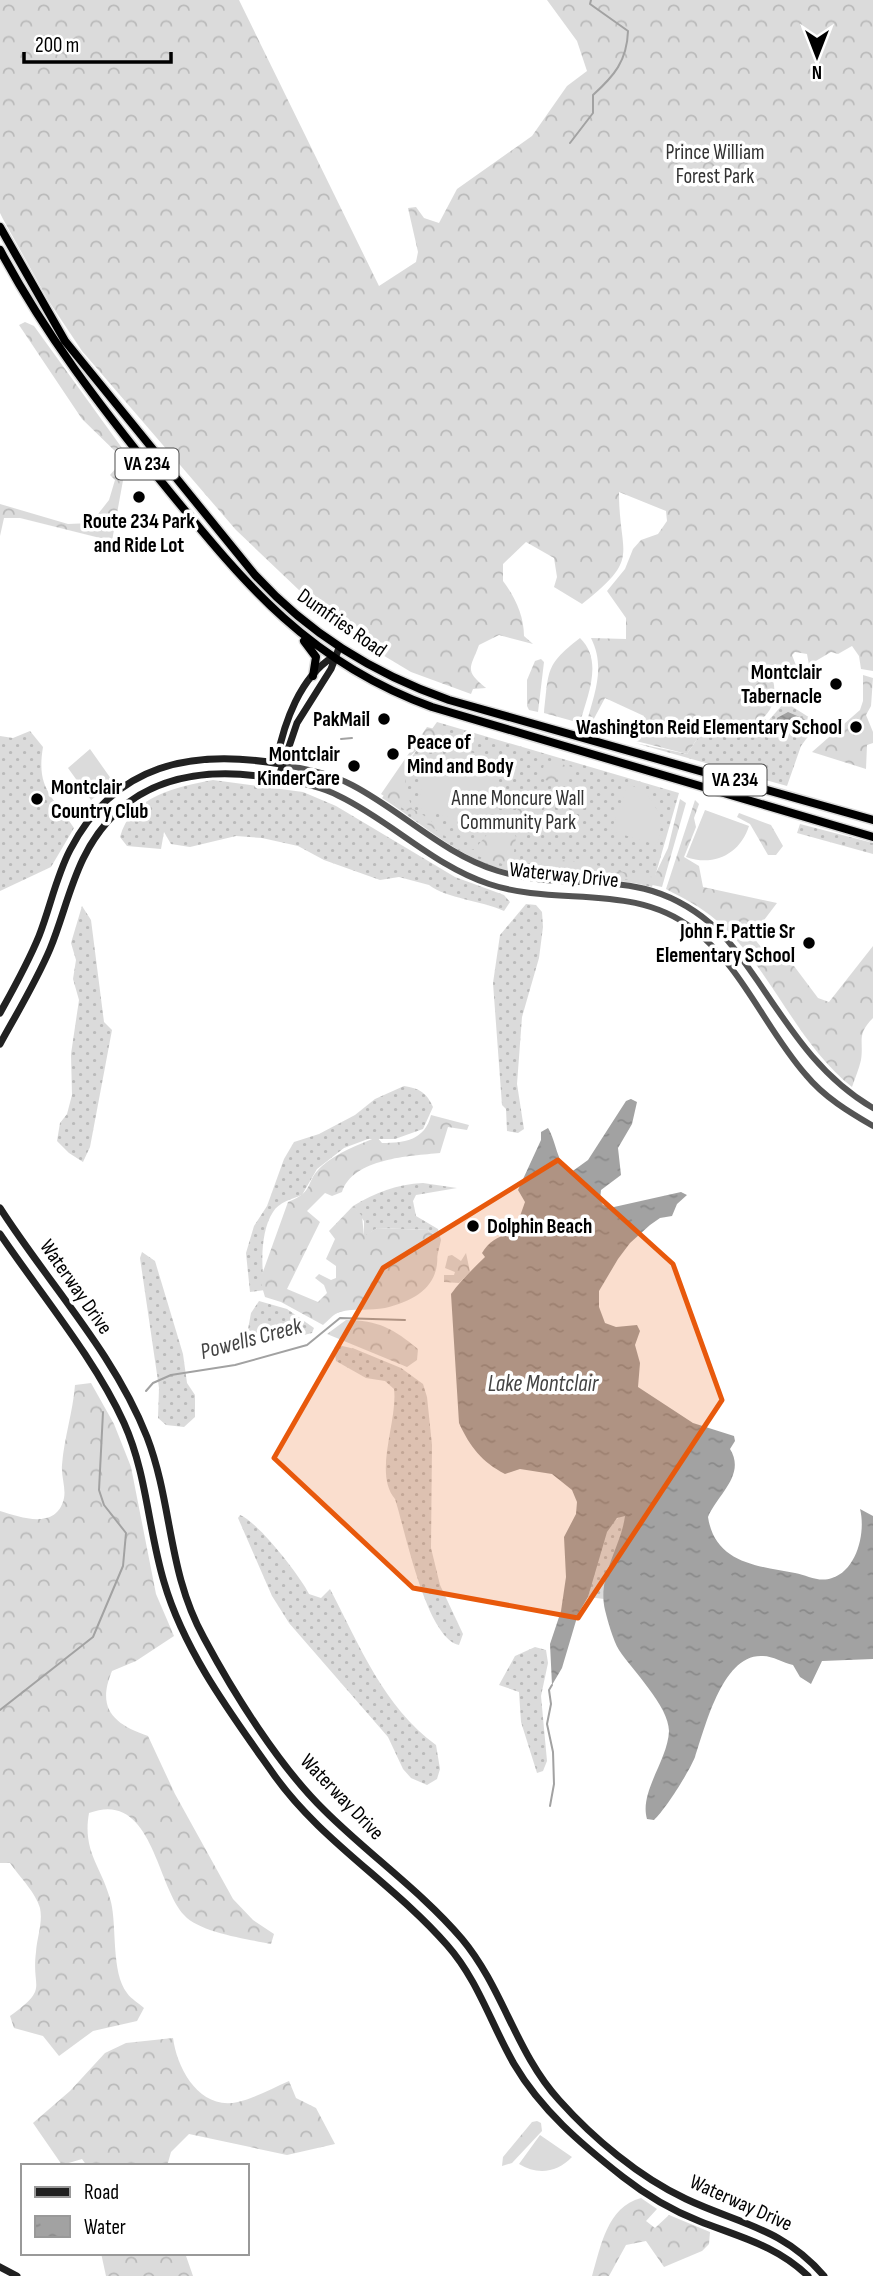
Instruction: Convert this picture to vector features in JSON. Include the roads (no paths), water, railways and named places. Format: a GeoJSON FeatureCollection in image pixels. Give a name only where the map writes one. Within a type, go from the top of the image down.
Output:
{"type":"FeatureCollection","features":[{"type":"Feature","properties":{"kind":"highway","name":"Dumfries Road"},"geometry":{"type":"LineString","coordinates":[[0,227],[65,341],[182,487],[269,590],[339,648],[404,683],[449,700],[873,820]]}},
{"type":"Feature","properties":{"kind":"highway","name":"Dumfries Road"},"geometry":{"type":"LineString","coordinates":[[0,250],[33,310],[70,367],[172,495],[250,587],[296,631],[333,657],[384,687],[432,707],[873,837]]}},
{"type":"Feature","properties":{"kind":"highway"},"geometry":{"type":"LineString","coordinates":[[172,495],[182,487]]}},
{"type":"Feature","properties":{"kind":"highway"},"geometry":{"type":"LineString","coordinates":[[296,631],[315,655],[313,676]]}},
{"type":"Feature","properties":{"kind":"main road"},"geometry":{"type":"LineString","coordinates":[[281,764],[277,759],[287,720],[313,676],[339,648]]}},
{"type":"Feature","properties":{"kind":"main road"},"geometry":{"type":"LineString","coordinates":[[278,779],[281,764],[286,760],[303,712],[331,669],[333,657]]}},
{"type":"Feature","properties":{"kind":"main road","name":"Waterway Drive"},"geometry":{"type":"LineString","coordinates":[[0,1013],[34,947],[69,853],[89,821],[108,801],[147,774],[190,759],[237,757],[281,764]]}},
{"type":"Feature","properties":{"kind":"main road","name":"Waterway Drive"},"geometry":{"type":"LineString","coordinates":[[1,1038],[40,971],[83,860],[115,814],[145,792],[183,777],[228,772],[278,779]]}},
{"type":"Feature","properties":{"kind":"main road","name":"Waterway Drive"},"geometry":{"type":"LineString","coordinates":[[0,1208],[131,1403],[157,1468],[174,1562],[192,1616],[212,1653],[295,1777],[326,1812],[462,1940],[489,1978],[530,2061],[573,2115],[654,2181],[700,2205],[770,2231],[803,2254],[824,2276]]}},
{"type":"Feature","properties":{"kind":"main road","name":"Waterway Drive"},"geometry":{"type":"LineString","coordinates":[[0,1234],[101,1382],[123,1420],[142,1472],[156,1554],[174,1611],[204,1669],[273,1774],[316,1823],[447,1946],[478,1989],[521,2076],[565,2128],[623,2177],[657,2201],[696,2220],[765,2244],[808,2276]]}},
{"type":"Feature","properties":{"kind":"main road"},"geometry":{"type":"LineString","coordinates":[[0,2267],[17,2276]]}},
{"type":"Feature","properties":{"kind":"street","name":"Waterway Drive"},"geometry":{"type":"LineString","coordinates":[[281,764],[326,774],[351,785],[459,853],[490,868],[529,877],[637,886],[686,905],[730,942],[817,1065],[847,1092],[873,1108]]}},
{"type":"Feature","properties":{"kind":"street","name":"Waterway Drive"},"geometry":{"type":"LineString","coordinates":[[278,779],[338,795],[447,864],[491,885],[536,893],[624,899],[673,915],[701,935],[720,955],[812,1082],[839,1105],[873,1126]]}},
{"type":"Feature","properties":{"kind":"water"},"geometry":{"type":"Polygon","coordinates":[[[788,712],[809,721],[811,731],[799,736],[776,726],[777,718],[788,712]]]}},
{"type":"Feature","properties":{"kind":"water","name":"Lake Montclair"},"geometry":{"type":"Polygon","coordinates":[[[631,1099],[637,1102],[632,1124],[618,1148],[621,1175],[601,1190],[600,1200],[603,1205],[614,1207],[681,1192],[687,1195],[677,1204],[672,1216],[660,1218],[630,1243],[599,1291],[599,1307],[605,1323],[616,1327],[637,1325],[640,1331],[635,1345],[640,1363],[638,1387],[693,1423],[734,1436],[735,1441],[730,1449],[735,1467],[733,1476],[708,1517],[712,1532],[719,1544],[740,1560],[766,1568],[827,1579],[841,1574],[858,1549],[862,1528],[860,1509],[873,1516],[873,1659],[822,1661],[811,1684],[800,1677],[793,1665],[770,1657],[749,1658],[736,1667],[717,1695],[688,1772],[654,1820],[647,1819],[647,1798],[667,1742],[667,1721],[657,1700],[617,1646],[603,1598],[607,1574],[625,1516],[617,1518],[607,1532],[588,1597],[578,1614],[562,1668],[552,1685],[550,1644],[561,1611],[566,1577],[564,1537],[576,1514],[577,1502],[572,1490],[552,1474],[520,1469],[505,1474],[483,1459],[468,1439],[459,1423],[451,1294],[485,1257],[482,1253],[488,1245],[500,1237],[514,1233],[525,1202],[518,1190],[541,1140],[541,1132],[548,1128],[559,1157],[570,1173],[588,1160],[626,1101],[631,1099]]]}},
{"type":"Feature","properties":{"kind":"waterway"},"geometry":{"type":"LineString","coordinates":[[570,143],[593,113],[593,95],[618,67],[627,42],[628,31],[590,4],[591,0]]}},
{"type":"Feature","properties":{"kind":"waterway"},"geometry":{"type":"LineString","coordinates":[[341,739],[352,738]]}},
{"type":"Feature","properties":{"kind":"waterway","name":"Powells Creek"},"geometry":{"type":"LineString","coordinates":[[146,1391],[153,1383],[171,1375],[235,1365],[307,1345],[340,1318],[405,1320]]}},
{"type":"Feature","properties":{"kind":"waterway","name":"Powells Creek"},"geometry":{"type":"LineString","coordinates":[[0,1710],[93,1637],[123,1566],[126,1533],[104,1505],[99,1490],[103,1412]]}},
{"type":"Feature","properties":{"kind":"waterway"},"geometry":{"type":"LineString","coordinates":[[550,1806],[554,1784],[553,1752],[547,1724],[551,1704],[549,1690],[552,1685]]}},
{"type":"Feature","properties":{"kind":"place","name":"Route 234 Park and Ride Lot"},"geometry":{"type":"Point","coordinates":[139,497]}},
{"type":"Feature","properties":{"kind":"place","name":"Montclair Tabernacle"},"geometry":{"type":"Point","coordinates":[836,684]}},
{"type":"Feature","properties":{"kind":"place","name":"PakMail"},"geometry":{"type":"Point","coordinates":[384,719]}},
{"type":"Feature","properties":{"kind":"place","name":"Washington Reid Elementary School"},"geometry":{"type":"Point","coordinates":[856,727]}},
{"type":"Feature","properties":{"kind":"place","name":"Peace of Mind and Body"},"geometry":{"type":"Point","coordinates":[393,754]}},
{"type":"Feature","properties":{"kind":"place","name":"Montclair KinderCare"},"geometry":{"type":"Point","coordinates":[354,766]}},
{"type":"Feature","properties":{"kind":"place","name":"Montclair Country Club"},"geometry":{"type":"Point","coordinates":[37,799]}},
{"type":"Feature","properties":{"kind":"place","name":"John F. Pattie Sr Elementary School"},"geometry":{"type":"Point","coordinates":[809,943]}},
{"type":"Feature","properties":{"kind":"place","name":"Dolphin Beach"},"geometry":{"type":"Point","coordinates":[473,1226]}},
{"type":"Feature","properties":{"kind":"park label","name":"Prince William Forest Park"},"geometry":{"type":"Point","coordinates":[715,164]}},
{"type":"Feature","properties":{"kind":"park label","name":"Anne Moncure Wall Community Park"},"geometry":{"type":"Point","coordinates":[518,810]}}]}
